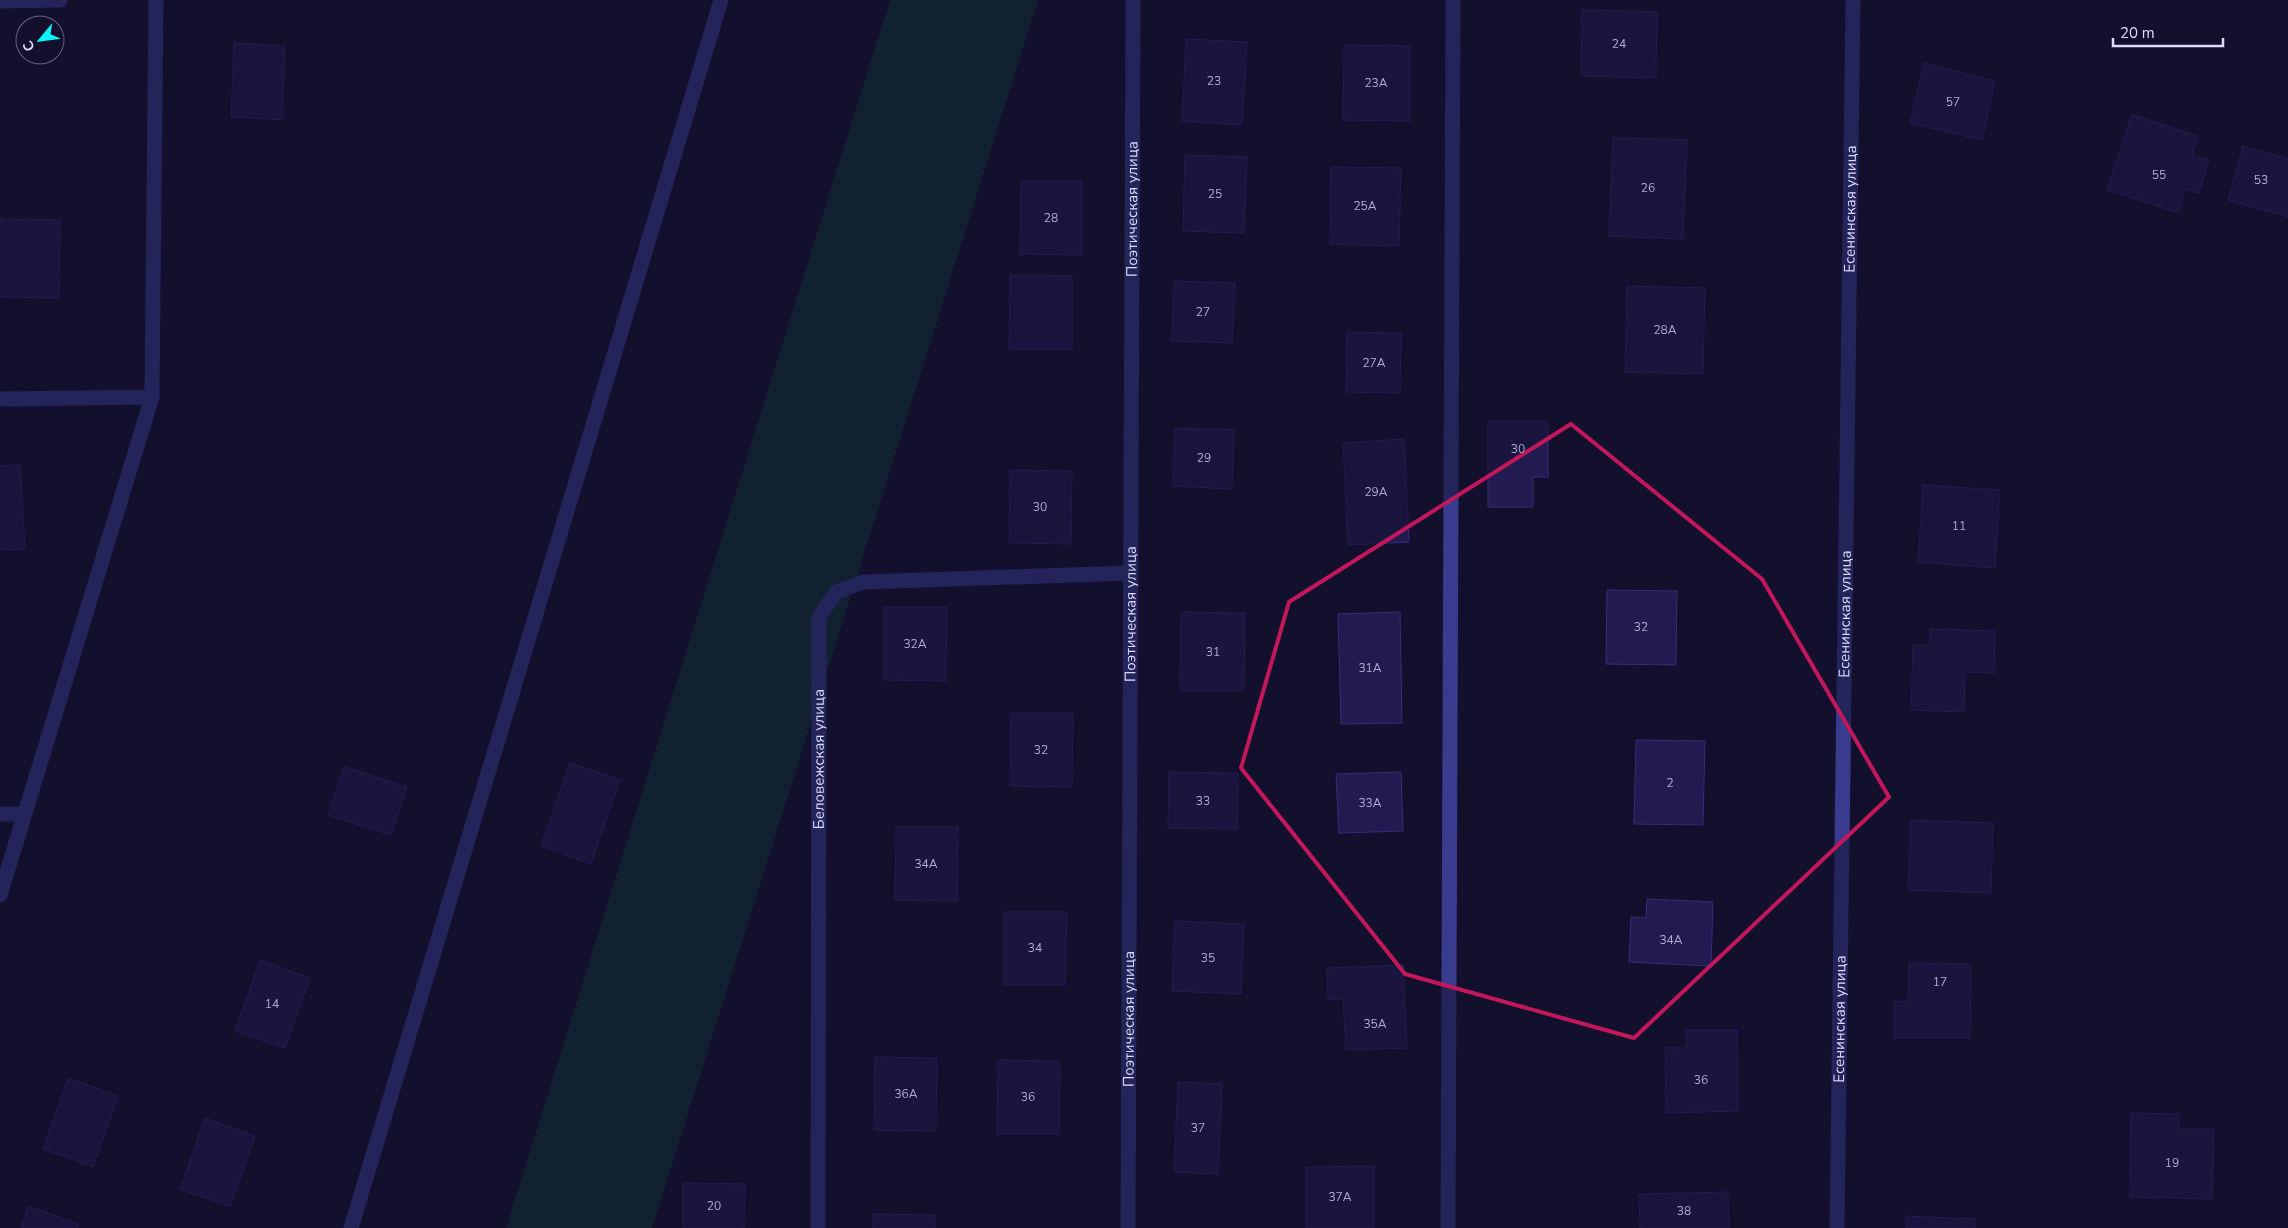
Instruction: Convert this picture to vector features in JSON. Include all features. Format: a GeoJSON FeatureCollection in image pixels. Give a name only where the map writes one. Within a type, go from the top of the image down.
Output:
{"type":"FeatureCollection","features":[{"type":"Feature","properties":{"kind":"street"},"geometry":{"type":"LineString","coordinates":[[0,1],[60,0]]}},
{"type":"Feature","properties":{"kind":"street"},"geometry":{"type":"LineString","coordinates":[[0,895],[152,397],[156,0]]}},
{"type":"Feature","properties":{"kind":"street"},"geometry":{"type":"LineString","coordinates":[[351,1228],[721,0]]}},
{"type":"Feature","properties":{"kind":"street","name":"Поэтическая улица"},"geometry":{"type":"LineString","coordinates":[[1128,1228],[1133,0]]}},
{"type":"Feature","properties":{"kind":"street"},"geometry":{"type":"LineString","coordinates":[[1448,1228],[1453,0]]}},
{"type":"Feature","properties":{"kind":"street","name":"Есенинская улица"},"geometry":{"type":"LineString","coordinates":[[1838,1228],[1854,0]]}},
{"type":"Feature","properties":{"kind":"street"},"geometry":{"type":"LineString","coordinates":[[0,399],[152,397]]}},
{"type":"Feature","properties":{"kind":"street","name":"Беловежская улица"},"geometry":{"type":"LineString","coordinates":[[818,1228],[819,617],[836,592],[864,582],[1131,574]]}},
{"type":"Feature","properties":{"kind":"street"},"geometry":{"type":"LineString","coordinates":[[0,814],[25,814]]}},
{"type":"Feature","properties":{"kind":"highlighted area"},"geometry":{"type":"Polygon","coordinates":[[[1571,424],[1762,579],[1889,797],[1634,1038],[1405,974],[1241,768],[1289,602],[1571,424]]]}},
{"type":"Feature","properties":{"kind":"green space"},"geometry":{"type":"Polygon","coordinates":[[[890,0],[1038,0],[652,1228],[506,1228],[890,0]]]}},
{"type":"Feature","properties":{"kind":"building"},"geometry":{"type":"Polygon","coordinates":[[[1582,10],[1657,12],[1656,78],[1581,76],[1582,10]]]}},
{"type":"Feature","properties":{"kind":"building"},"geometry":{"type":"Polygon","coordinates":[[[1186,39],[1247,42],[1242,125],[1182,121],[1186,39]]]}},
{"type":"Feature","properties":{"kind":"building"},"geometry":{"type":"Polygon","coordinates":[[[234,43],[285,46],[282,120],[231,117],[234,43]]]}},
{"type":"Feature","properties":{"kind":"building"},"geometry":{"type":"Polygon","coordinates":[[[1344,45],[1410,46],[1410,121],[1343,120],[1344,45]]]}},
{"type":"Feature","properties":{"kind":"building"},"geometry":{"type":"Polygon","coordinates":[[[1924,63],[1995,81],[1982,140],[1910,123],[1924,63]]]}},
{"type":"Feature","properties":{"kind":"building"},"geometry":{"type":"Polygon","coordinates":[[[2132,114],[2198,136],[2192,155],[2209,160],[2199,193],[2185,189],[2178,213],[2107,190],[2132,114]]]}},
{"type":"Feature","properties":{"kind":"building"},"geometry":{"type":"Polygon","coordinates":[[[1613,138],[1687,140],[1683,239],[1609,236],[1613,138]]]}},
{"type":"Feature","properties":{"kind":"building"},"geometry":{"type":"Polygon","coordinates":[[[2243,146],[2288,159],[2288,217],[2228,200],[2243,146]]]}},
{"type":"Feature","properties":{"kind":"building"},"geometry":{"type":"Polygon","coordinates":[[[1185,155],[1247,157],[1244,233],[1183,231],[1185,155]]]}},
{"type":"Feature","properties":{"kind":"building"},"geometry":{"type":"Polygon","coordinates":[[[1331,167],[1401,168],[1399,246],[1330,244],[1331,167]]]}},
{"type":"Feature","properties":{"kind":"building"},"geometry":{"type":"Polygon","coordinates":[[[1021,181],[1082,181],[1082,255],[1020,254],[1021,181]]]}},
{"type":"Feature","properties":{"kind":"building"},"geometry":{"type":"Polygon","coordinates":[[[0,219],[60,220],[59,298],[0,297],[0,219]]]}},
{"type":"Feature","properties":{"kind":"building"},"geometry":{"type":"Polygon","coordinates":[[[1010,275],[1072,276],[1072,349],[1009,349],[1010,275]]]}},
{"type":"Feature","properties":{"kind":"building"},"geometry":{"type":"Polygon","coordinates":[[[1174,281],[1235,283],[1232,343],[1172,341],[1174,281]]]}},
{"type":"Feature","properties":{"kind":"building"},"geometry":{"type":"Polygon","coordinates":[[[1627,286],[1705,288],[1703,374],[1625,372],[1627,286]]]}},
{"type":"Feature","properties":{"kind":"building"},"geometry":{"type":"Polygon","coordinates":[[[1347,332],[1401,333],[1400,393],[1346,392],[1347,332]]]}},
{"type":"Feature","properties":{"kind":"building"},"geometry":{"type":"Polygon","coordinates":[[[1488,421],[1548,421],[1548,477],[1533,477],[1533,507],[1488,507],[1488,421]]]}},
{"type":"Feature","properties":{"kind":"building"},"geometry":{"type":"Polygon","coordinates":[[[1175,428],[1234,430],[1232,489],[1173,486],[1175,428]]]}},
{"type":"Feature","properties":{"kind":"building"},"geometry":{"type":"Polygon","coordinates":[[[1404,439],[1409,542],[1348,545],[1343,443],[1404,439]]]}},
{"type":"Feature","properties":{"kind":"building"},"geometry":{"type":"Polygon","coordinates":[[[20,465],[25,549],[0,550],[0,466],[20,465]]]}},
{"type":"Feature","properties":{"kind":"building"},"geometry":{"type":"Polygon","coordinates":[[[1010,470],[1072,471],[1071,544],[1009,543],[1010,470]]]}},
{"type":"Feature","properties":{"kind":"building"},"geometry":{"type":"Polygon","coordinates":[[[1923,485],[2000,490],[1995,568],[1918,562],[1923,485]]]}},
{"type":"Feature","properties":{"kind":"building"},"geometry":{"type":"Polygon","coordinates":[[[1607,590],[1677,591],[1676,665],[1606,664],[1607,590]]]}},
{"type":"Feature","properties":{"kind":"building"},"geometry":{"type":"Polygon","coordinates":[[[884,607],[947,607],[946,681],[884,680],[884,607]]]}},
{"type":"Feature","properties":{"kind":"building"},"geometry":{"type":"Polygon","coordinates":[[[1181,612],[1245,613],[1244,691],[1180,691],[1181,612]]]}},
{"type":"Feature","properties":{"kind":"building"},"geometry":{"type":"Polygon","coordinates":[[[1400,612],[1402,723],[1341,724],[1338,614],[1400,612]]]}},
{"type":"Feature","properties":{"kind":"building"},"geometry":{"type":"Polygon","coordinates":[[[1930,629],[1995,631],[1994,673],[1965,672],[1964,712],[1911,710],[1913,645],[1930,646],[1930,629]]]}},
{"type":"Feature","properties":{"kind":"building"},"geometry":{"type":"Polygon","coordinates":[[[1011,713],[1073,713],[1072,787],[1010,786],[1011,713]]]}},
{"type":"Feature","properties":{"kind":"building"},"geometry":{"type":"Polygon","coordinates":[[[1636,740],[1705,741],[1703,825],[1634,824],[1636,740]]]}},
{"type":"Feature","properties":{"kind":"building"},"geometry":{"type":"Polygon","coordinates":[[[570,763],[620,780],[591,864],[541,846],[570,763]]]}},
{"type":"Feature","properties":{"kind":"building"},"geometry":{"type":"Polygon","coordinates":[[[344,766],[407,787],[391,835],[328,815],[344,766]]]}},
{"type":"Feature","properties":{"kind":"building"},"geometry":{"type":"Polygon","coordinates":[[[1169,772],[1238,773],[1237,829],[1168,828],[1169,772]]]}},
{"type":"Feature","properties":{"kind":"building"},"geometry":{"type":"Polygon","coordinates":[[[1401,772],[1403,831],[1339,833],[1336,774],[1401,772]]]}},
{"type":"Feature","properties":{"kind":"building"},"geometry":{"type":"Polygon","coordinates":[[[1911,820],[1993,823],[1991,893],[1908,890],[1911,820]]]}},
{"type":"Feature","properties":{"kind":"building"},"geometry":{"type":"Polygon","coordinates":[[[896,827],[958,827],[957,901],[895,900],[896,827]]]}},
{"type":"Feature","properties":{"kind":"building"},"geometry":{"type":"Polygon","coordinates":[[[1647,899],[1713,902],[1711,966],[1629,962],[1631,917],[1646,918],[1647,899]]]}},
{"type":"Feature","properties":{"kind":"building"},"geometry":{"type":"Polygon","coordinates":[[[1004,912],[1067,912],[1065,985],[1004,985],[1004,912]]]}},
{"type":"Feature","properties":{"kind":"building"},"geometry":{"type":"Polygon","coordinates":[[[1175,921],[1244,924],[1241,994],[1172,991],[1175,921]]]}},
{"type":"Feature","properties":{"kind":"building"},"geometry":{"type":"Polygon","coordinates":[[[260,960],[310,978],[285,1048],[235,1031],[260,960]]]}},
{"type":"Feature","properties":{"kind":"building"},"geometry":{"type":"Polygon","coordinates":[[[1909,963],[1971,964],[1970,1038],[1894,1038],[1894,1001],[1908,1002],[1909,963]]]}},
{"type":"Feature","properties":{"kind":"building"},"geometry":{"type":"Polygon","coordinates":[[[1403,965],[1407,1048],[1346,1050],[1343,999],[1328,1000],[1327,968],[1403,965]]]}},
{"type":"Feature","properties":{"kind":"building"},"geometry":{"type":"Polygon","coordinates":[[[1686,1030],[1737,1030],[1738,1111],[1666,1113],[1665,1048],[1686,1048],[1686,1030]]]}},
{"type":"Feature","properties":{"kind":"building"},"geometry":{"type":"Polygon","coordinates":[[[875,1057],[937,1058],[936,1131],[874,1130],[875,1057]]]}},
{"type":"Feature","properties":{"kind":"building"},"geometry":{"type":"Polygon","coordinates":[[[998,1060],[1060,1061],[1059,1134],[997,1134],[998,1060]]]}},
{"type":"Feature","properties":{"kind":"building"},"geometry":{"type":"Polygon","coordinates":[[[68,1078],[118,1096],[93,1167],[43,1149],[68,1078]]]}},
{"type":"Feature","properties":{"kind":"building"},"geometry":{"type":"Polygon","coordinates":[[[1178,1082],[1222,1084],[1218,1174],[1174,1172],[1178,1082]]]}},
{"type":"Feature","properties":{"kind":"building"},"geometry":{"type":"Polygon","coordinates":[[[2131,1113],[2179,1114],[2179,1129],[2214,1129],[2212,1199],[2130,1197],[2131,1113]]]}},
{"type":"Feature","properties":{"kind":"building"},"geometry":{"type":"Polygon","coordinates":[[[205,1118],[255,1136],[230,1207],[180,1189],[205,1118]]]}},
{"type":"Feature","properties":{"kind":"building"},"geometry":{"type":"Polygon","coordinates":[[[1374,1166],[1374,1228],[1306,1228],[1306,1167],[1374,1166]]]}},
{"type":"Feature","properties":{"kind":"building"},"geometry":{"type":"Polygon","coordinates":[[[683,1183],[745,1184],[744,1228],[683,1228],[683,1183]]]}},
{"type":"Feature","properties":{"kind":"building"},"geometry":{"type":"Polygon","coordinates":[[[1728,1192],[1729,1228],[1640,1228],[1639,1194],[1728,1192]]]}},
{"type":"Feature","properties":{"kind":"building"},"geometry":{"type":"Polygon","coordinates":[[[28,1206],[78,1224],[77,1228],[21,1228],[28,1206]]]}},
{"type":"Feature","properties":{"kind":"building"},"geometry":{"type":"Polygon","coordinates":[[[873,1214],[935,1215],[935,1228],[873,1228],[873,1214]]]}},
{"type":"Feature","properties":{"kind":"building"},"geometry":{"type":"Polygon","coordinates":[[[1906,1216],[1975,1219],[1975,1228],[1906,1228],[1906,1216]]]}}]}
